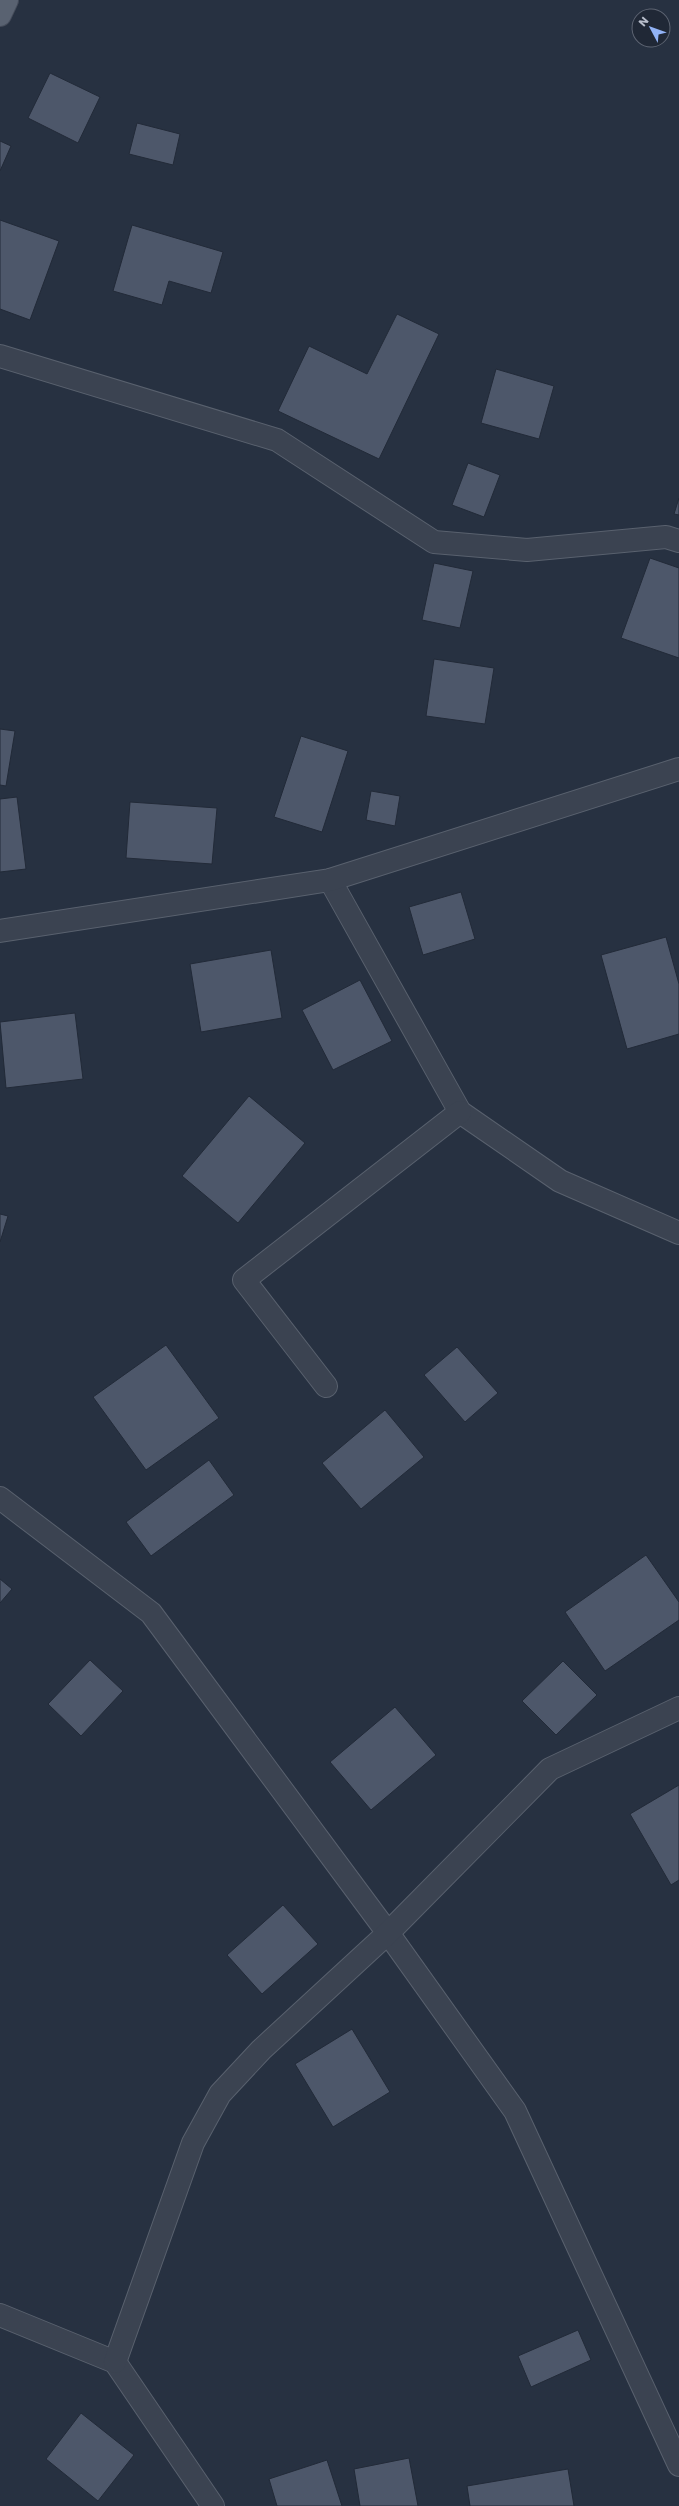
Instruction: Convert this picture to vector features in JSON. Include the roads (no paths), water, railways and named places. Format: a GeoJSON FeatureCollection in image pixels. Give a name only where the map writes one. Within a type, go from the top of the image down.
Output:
{"type":"FeatureCollection","features":[{"type":"Feature","properties":{"kind":"main road"},"geometry":{"type":"LineString","coordinates":[[0,15],[7,0]]}},
{"type":"Feature","properties":{"kind":"street"},"geometry":{"type":"LineString","coordinates":[[0,356],[277,440],[434,542],[527,550],[666,537],[679,541]]}},
{"type":"Feature","properties":{"kind":"street"},"geometry":{"type":"LineString","coordinates":[[0,931],[330,880],[679,769]]}},
{"type":"Feature","properties":{"kind":"street"},"geometry":{"type":"LineString","coordinates":[[330,880],[460,1112],[560,1181],[679,1233]]}},
{"type":"Feature","properties":{"kind":"street"},"geometry":{"type":"LineString","coordinates":[[326,1386],[244,1280],[460,1112]]}},
{"type":"Feature","properties":{"kind":"street"},"geometry":{"type":"LineString","coordinates":[[0,1498],[151,1613],[388,1933],[515,2111],[679,2465]]}},
{"type":"Feature","properties":{"kind":"street"},"geometry":{"type":"LineString","coordinates":[[115,2362],[193,2143],[220,2094],[261,2050],[388,1933],[550,1769],[679,1708]]}},
{"type":"Feature","properties":{"kind":"street"},"geometry":{"type":"LineString","coordinates":[[0,2315],[115,2362],[213,2506]]}}]}
